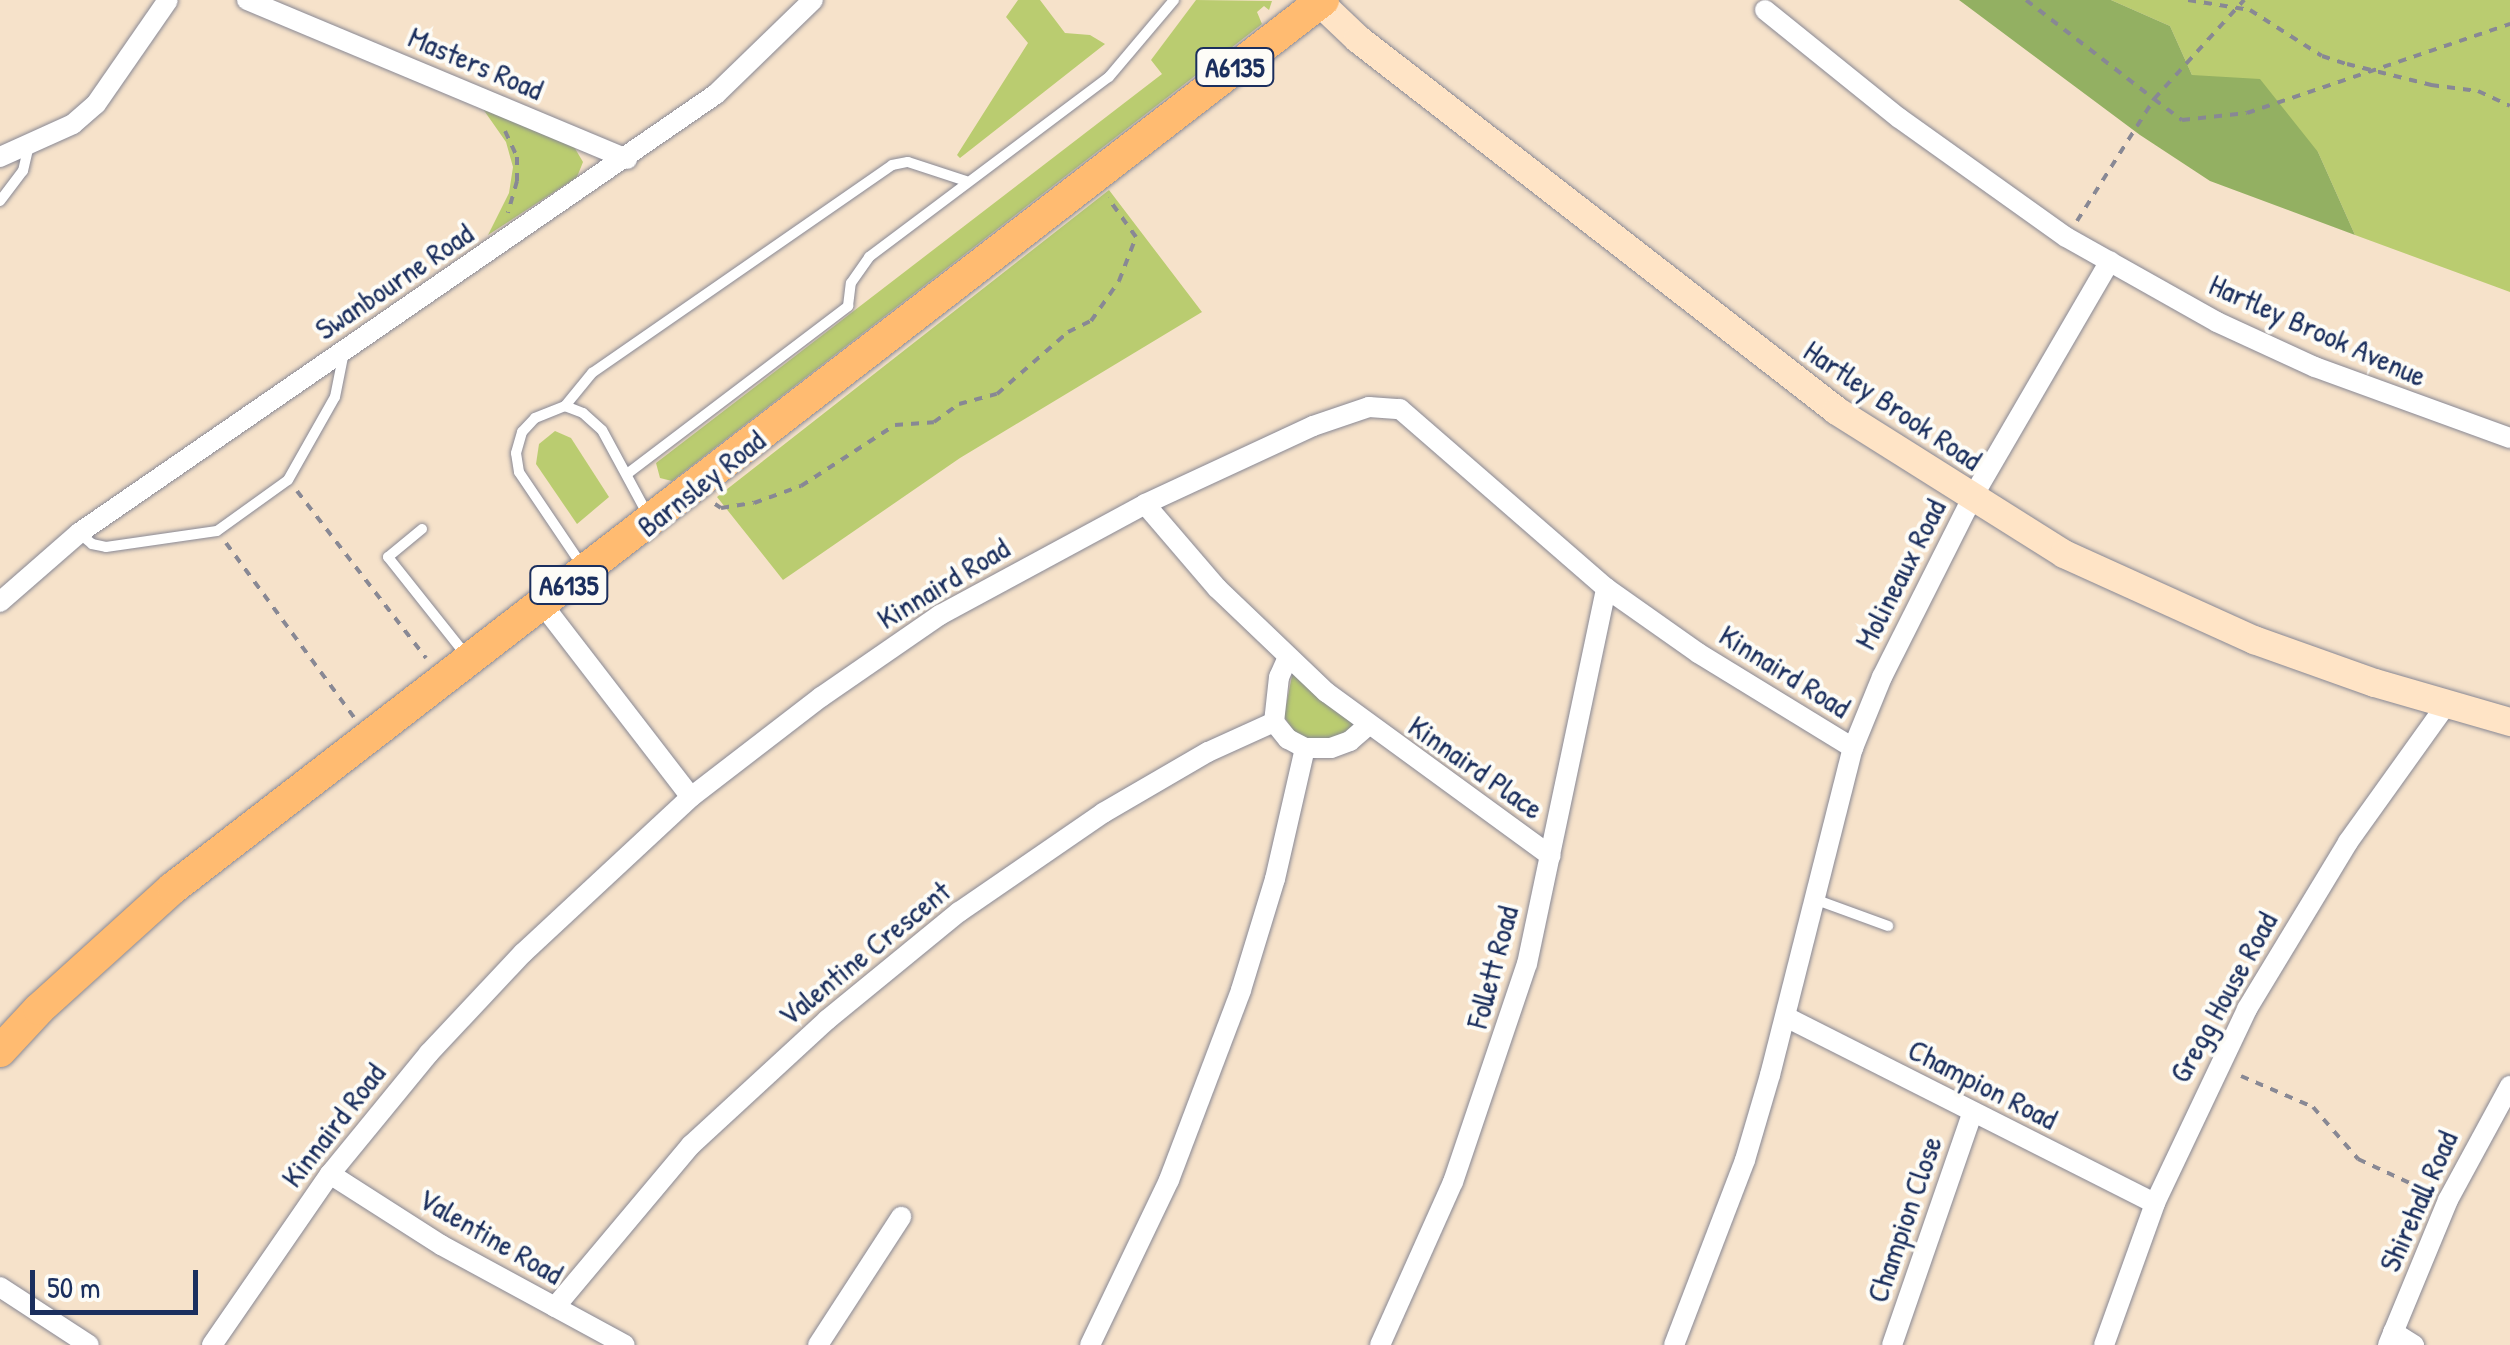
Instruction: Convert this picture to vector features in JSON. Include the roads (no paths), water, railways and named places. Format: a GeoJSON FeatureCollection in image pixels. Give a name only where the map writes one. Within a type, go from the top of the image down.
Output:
{"type":"FeatureCollection","features":[{"type":"Feature","properties":{"kind":"main road","name":"Barnsley Road"},"geometry":{"type":"LineString","coordinates":[[0,1051],[51,997],[173,888],[652,522],[1320,1]]}},
{"type":"Feature","properties":{"kind":"street"},"geometry":{"type":"LineString","coordinates":[[0,157],[73,124],[96,104],[168,0]]}},
{"type":"Feature","properties":{"kind":"street","name":"Masters Road"},"geometry":{"type":"LineString","coordinates":[[247,0],[627,158]]}},
{"type":"Feature","properties":{"kind":"street","name":"Swanbourne Road"},"geometry":{"type":"LineString","coordinates":[[0,602],[79,533],[716,94],[813,0]]}},
{"type":"Feature","properties":{"kind":"street","name":"Hartley Brook Road"},"geometry":{"type":"LineString","coordinates":[[1320,1],[1358,39],[1837,412],[2064,554],[2158,600],[2254,640],[2510,722]]}},
{"type":"Feature","properties":{"kind":"street"},"geometry":{"type":"LineString","coordinates":[[1766,10],[1899,118],[2066,237],[2110,261]]}},
{"type":"Feature","properties":{"kind":"street","name":"Molineaux Road"},"geometry":{"type":"LineString","coordinates":[[1674,1345],[1744,1160],[1786,1017],[1853,748],[1882,677],[1972,498],[2110,261]]}},
{"type":"Feature","properties":{"kind":"street","name":"Hartley Brook Avenue"},"geometry":{"type":"LineString","coordinates":[[2110,261],[2217,322],[2315,367],[2510,438]]}},
{"type":"Feature","properties":{"kind":"street","name":"Kinnaird Road"},"geometry":{"type":"LineString","coordinates":[[212,1345],[330,1174],[429,1053],[523,953],[691,797],[821,698],[940,616],[1145,504],[1313,426],[1385,406],[1414,418],[1506,504],[1606,588],[1713,663],[1853,748]]}},
{"type":"Feature","properties":{"kind":"street","name":"Kinnaird Place"},"geometry":{"type":"LineString","coordinates":[[1145,504],[1217,588],[1288,658],[1367,726],[1551,856]]}},
{"type":"Feature","properties":{"kind":"street","name":"Follett Road"},"geometry":{"type":"LineString","coordinates":[[1380,1345],[1453,1182],[1527,964],[1606,588]]}},
{"type":"Feature","properties":{"kind":"street"},"geometry":{"type":"LineString","coordinates":[[543,604],[691,797]]}},
{"type":"Feature","properties":{"kind":"street"},"geometry":{"type":"LineString","coordinates":[[1090,1345],[1162,1197],[1209,1081],[1275,879],[1305,748],[1288,739],[1274,722],[1279,677],[1288,658]]}},
{"type":"Feature","properties":{"kind":"street","name":"Gregg House Road"},"geometry":{"type":"LineString","coordinates":[[2104,1345],[2155,1203],[2218,1066],[2348,842],[2446,704]]}},
{"type":"Feature","properties":{"kind":"street","name":"Valentine Crescent"},"geometry":{"type":"LineString","coordinates":[[555,1307],[691,1145],[827,1020],[959,912],[1102,812],[1208,752],[1274,722]]}},
{"type":"Feature","properties":{"kind":"street","name":"Kinnaird Place"},"geometry":{"type":"LineString","coordinates":[[1305,748],[1340,744],[1367,726]]}},
{"type":"Feature","properties":{"kind":"street","name":"Champion Road"},"geometry":{"type":"LineString","coordinates":[[1786,1017],[2155,1203]]}},
{"type":"Feature","properties":{"kind":"street","name":"Shirehall Road"},"geometry":{"type":"LineString","coordinates":[[2390,1338],[2448,1200],[2510,1086]]}},
{"type":"Feature","properties":{"kind":"street","name":"Champion Close"},"geometry":{"type":"LineString","coordinates":[[1892,1345],[1972,1114]]}},
{"type":"Feature","properties":{"kind":"street","name":"Valentine Road"},"geometry":{"type":"LineString","coordinates":[[330,1174],[442,1246],[626,1345]]}},
{"type":"Feature","properties":{"kind":"street"},"geometry":{"type":"LineString","coordinates":[[818,1345],[901,1218]]}},
{"type":"Feature","properties":{"kind":"street"},"geometry":{"type":"LineString","coordinates":[[0,1287],[90,1345]]}},
{"type":"Feature","properties":{"kind":"street"},"geometry":{"type":"LineString","coordinates":[[2390,1338],[2414,1345]]}},
{"type":"Feature","properties":{"kind":"lane"},"geometry":{"type":"LineString","coordinates":[[628,474],[848,306],[851,282],[869,258],[1109,76],[1174,0]]}},
{"type":"Feature","properties":{"kind":"lane"},"geometry":{"type":"LineString","coordinates":[[0,201],[23,171],[29,146]]}},
{"type":"Feature","properties":{"kind":"lane"},"geometry":{"type":"LineString","coordinates":[[586,572],[519,472],[516,453],[522,432],[535,418],[565,406],[592,373],[892,165],[908,162],[966,181]]}},
{"type":"Feature","properties":{"kind":"lane"},"geometry":{"type":"LineString","coordinates":[[79,533],[92,544],[106,547],[217,531],[288,480],[335,396],[344,351]]}},
{"type":"Feature","properties":{"kind":"lane"},"geometry":{"type":"LineString","coordinates":[[565,406],[583,413],[602,430],[652,522]]}},
{"type":"Feature","properties":{"kind":"lane"},"geometry":{"type":"LineString","coordinates":[[422,529],[388,556],[470,660]]}},
{"type":"Feature","properties":{"kind":"lane"},"geometry":{"type":"LineString","coordinates":[[1813,898],[1888,926]]}}]}
